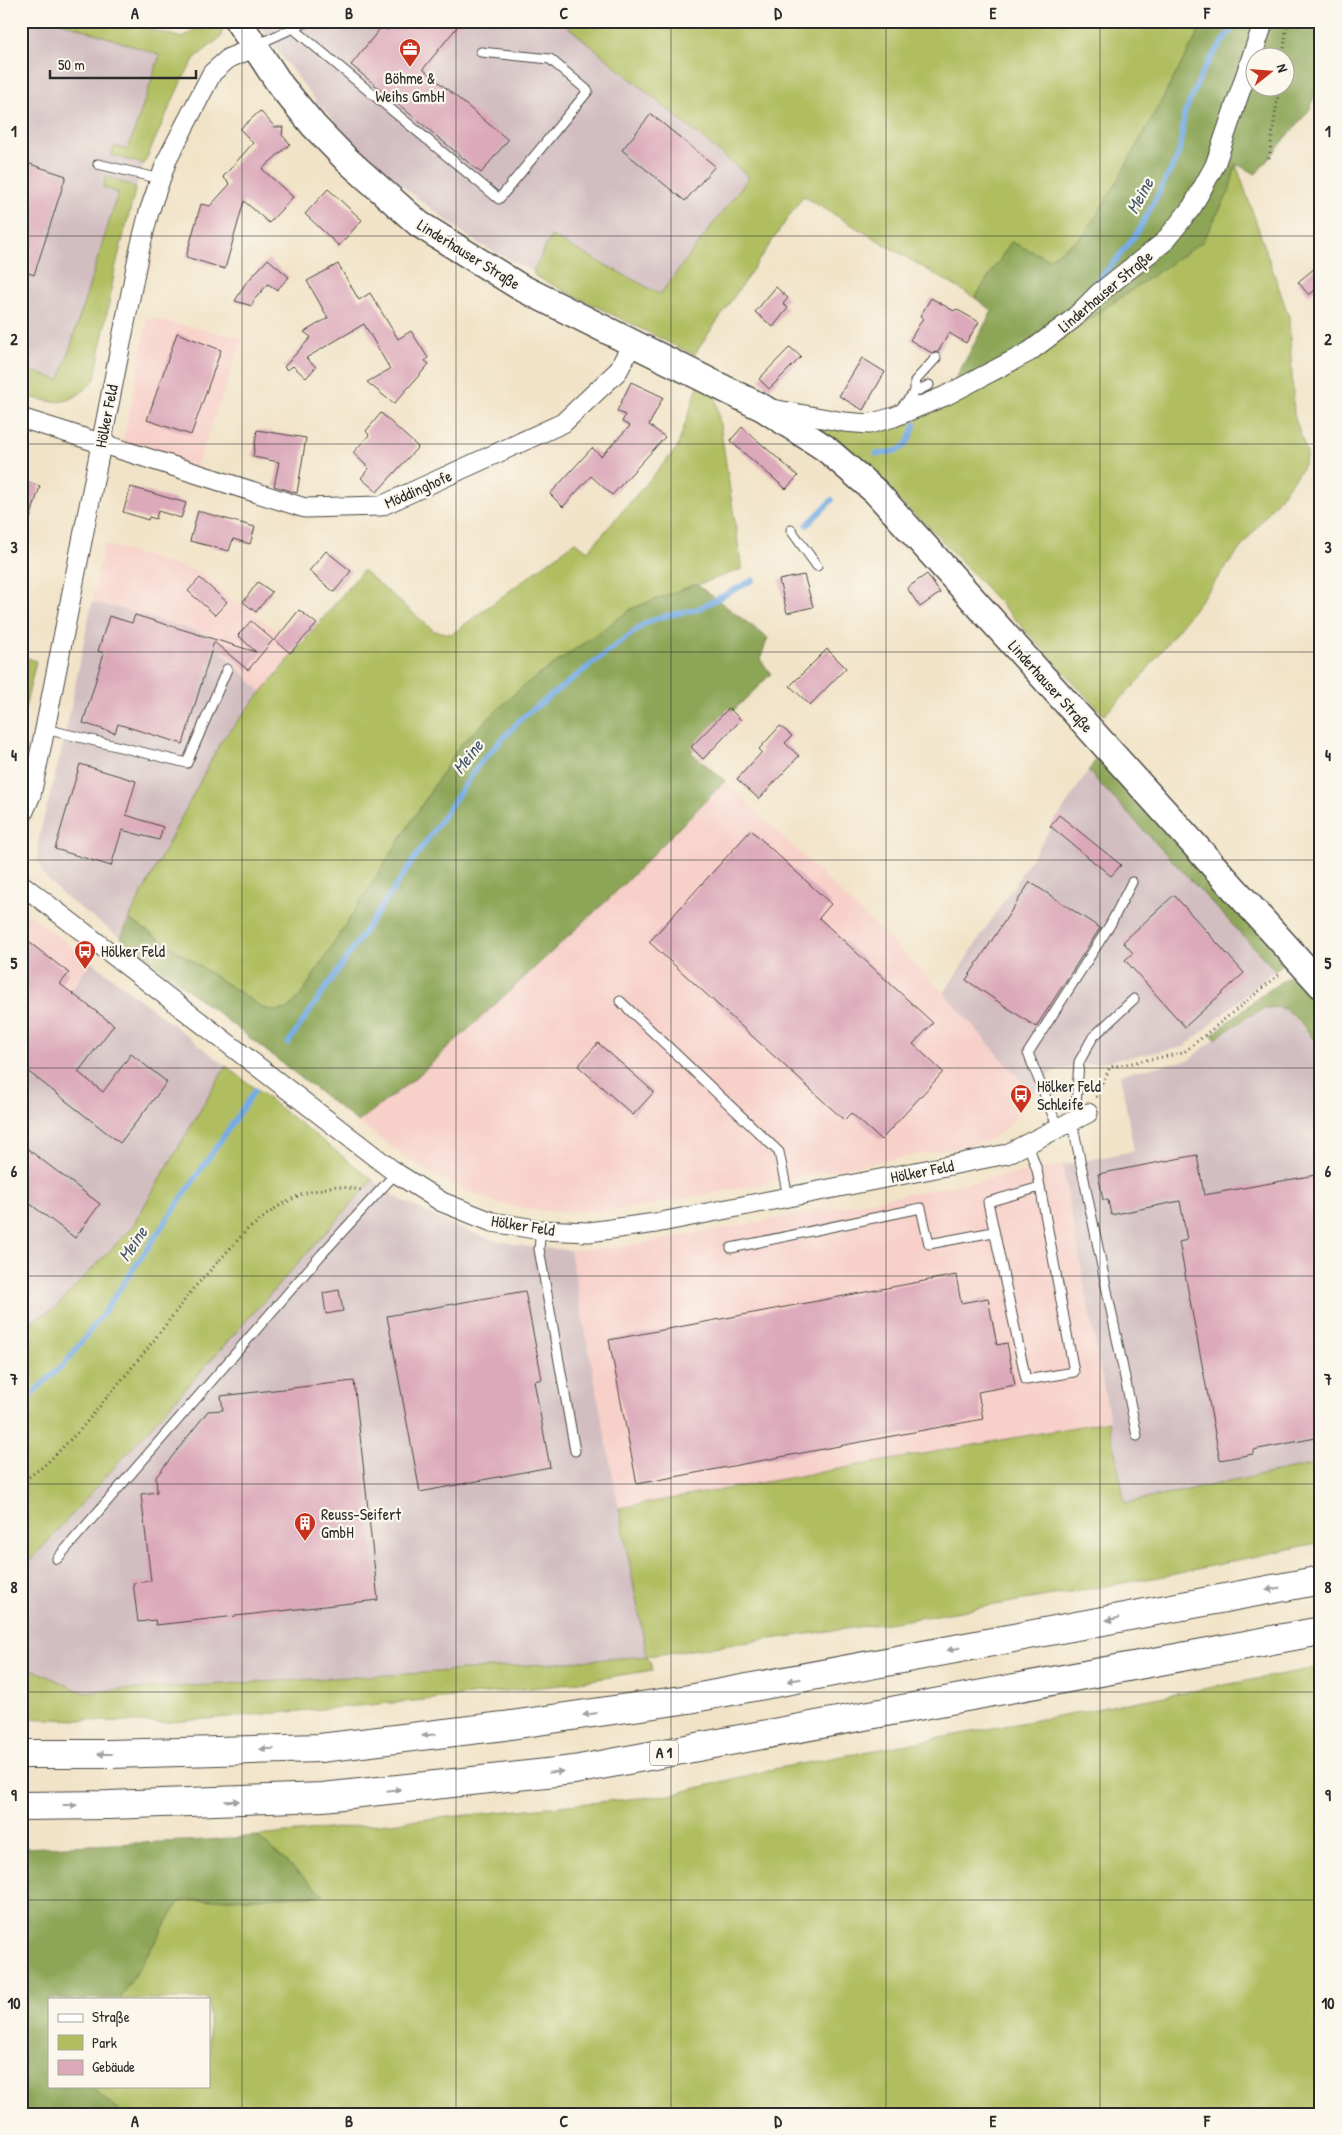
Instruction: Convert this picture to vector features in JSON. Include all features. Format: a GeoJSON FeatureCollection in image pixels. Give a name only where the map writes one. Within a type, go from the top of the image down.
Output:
{"type":"FeatureCollection","features":[{"type":"Feature","properties":{"kind":"highway"},"geometry":{"type":"LineString","coordinates":[[21,1754],[109,1754],[320,1748],[504,1726],[699,1697],[1321,1580]]}},
{"type":"Feature","properties":{"kind":"highway","name":"A 1"},"geometry":{"type":"LineString","coordinates":[[21,1806],[323,1798],[574,1770],[1321,1631]]}},
{"type":"Feature","properties":{"kind":"main road","name":"Linderhauser Straße"},"geometry":{"type":"LineString","coordinates":[[238,21],[281,86],[314,126],[346,159],[419,224],[520,287],[763,408],[825,448],[876,492],[1321,985]]}},
{"type":"Feature","properties":{"kind":"street","name":"Linderhauser Straße"},"geometry":{"type":"LineString","coordinates":[[763,408],[844,422],[868,424],[894,417],[945,396],[1029,352],[1073,319],[1099,293],[1164,242],[1192,207],[1214,165],[1264,21]]}},
{"type":"Feature","properties":{"kind":"street","name":"Hölker Feld"},"geometry":{"type":"LineString","coordinates":[[21,818],[44,729],[139,252],[149,212],[168,160],[212,73],[228,58],[254,47]]}},
{"type":"Feature","properties":{"kind":"street","name":"Möddinghofe"},"geometry":{"type":"LineString","coordinates":[[21,418],[305,508],[381,506],[563,423],[618,371],[632,344]]}},
{"type":"Feature","properties":{"kind":"street","name":"Hölker Feld"},"geometry":{"type":"LineString","coordinates":[[21,884],[396,1173],[442,1202],[484,1218],[541,1230],[589,1232],[656,1224],[1006,1154],[1073,1120]]}},
{"type":"Feature","properties":{"kind":"lane"},"geometry":{"type":"LineString","coordinates":[[254,47],[309,21]]}},
{"type":"Feature","properties":{"kind":"lane"},"geometry":{"type":"LineString","coordinates":[[294,28],[499,199],[588,91],[550,59],[481,52]]}},
{"type":"Feature","properties":{"kind":"lane"},"geometry":{"type":"LineString","coordinates":[[98,164],[161,179]]}},
{"type":"Feature","properties":{"kind":"lane"},"geometry":{"type":"LineString","coordinates":[[915,392],[915,381],[936,358]]}},
{"type":"Feature","properties":{"kind":"lane"},"geometry":{"type":"LineString","coordinates":[[894,417],[915,392],[929,385]]}},
{"type":"Feature","properties":{"kind":"lane"},"geometry":{"type":"LineString","coordinates":[[791,530],[817,566]]}},
{"type":"Feature","properties":{"kind":"lane"},"geometry":{"type":"LineString","coordinates":[[44,729],[188,763],[227,668]]}},
{"type":"Feature","properties":{"kind":"lane"},"geometry":{"type":"LineString","coordinates":[[1073,1120],[1028,1054],[1110,925],[1132,882]]}},
{"type":"Feature","properties":{"kind":"lane"},"geometry":{"type":"LineString","coordinates":[[1134,999],[1093,1036],[1079,1062],[1073,1120],[1137,1436]]}},
{"type":"Feature","properties":{"kind":"lane"},"geometry":{"type":"LineString","coordinates":[[620,1001],[779,1152],[788,1197]]}},
{"type":"Feature","properties":{"kind":"lane"},"geometry":{"type":"LineString","coordinates":[[1028,1144],[1037,1170],[1074,1372],[1026,1380],[988,1202],[1040,1187]]}},
{"type":"Feature","properties":{"kind":"lane"},"geometry":{"type":"LineString","coordinates":[[57,1559],[321,1255],[396,1173]]}},
{"type":"Feature","properties":{"kind":"lane"},"geometry":{"type":"LineString","coordinates":[[731,1248],[921,1208],[929,1244],[993,1232]]}},
{"type":"Feature","properties":{"kind":"lane"},"geometry":{"type":"LineString","coordinates":[[541,1230],[539,1249],[575,1451]]}},
{"type":"Feature","properties":{"kind":"path"},"geometry":{"type":"LineString","coordinates":[[1284,48],[1288,21]]}},
{"type":"Feature","properties":{"kind":"path"},"geometry":{"type":"LineString","coordinates":[[1270,158],[1278,98]]}},
{"type":"Feature","properties":{"kind":"path"},"geometry":{"type":"LineString","coordinates":[[1073,1120],[1110,1067],[1183,1053],[1297,960]]}},
{"type":"Feature","properties":{"kind":"path"},"geometry":{"type":"LineString","coordinates":[[21,1483],[44,1465],[80,1430],[144,1353],[193,1289],[247,1230],[277,1207],[302,1194],[334,1186],[378,1193]]}},
{"type":"Feature","properties":{"kind":"shaded area"},"geometry":{"type":"Polygon","coordinates":[[[21,21],[58,21],[160,55],[128,150],[115,146],[112,154],[144,164],[136,187],[106,176],[118,193],[60,380],[21,368],[21,21]]]}},
{"type":"Feature","properties":{"kind":"shaded area"},"geometry":{"type":"Polygon","coordinates":[[[258,21],[561,21],[749,177],[660,294],[551,236],[533,272],[477,243],[407,190],[354,143],[316,101],[272,44],[258,21]]]}},
{"type":"Feature","properties":{"kind":"shaded area"},"geometry":{"type":"Polygon","coordinates":[[[148,318],[243,338],[196,467],[123,443],[148,318]]]}},
{"type":"Feature","properties":{"kind":"shaded area"},"geometry":{"type":"Polygon","coordinates":[[[104,544],[202,573],[238,607],[242,603],[298,649],[262,693],[223,653],[215,637],[133,612],[92,602],[104,544]]]}},
{"type":"Feature","properties":{"kind":"shaded area"},"geometry":{"type":"Polygon","coordinates":[[[92,602],[133,612],[215,637],[223,653],[262,693],[221,741],[121,938],[65,897],[43,875],[37,857],[39,836],[63,745],[92,602]]]}},
{"type":"Feature","properties":{"kind":"shaded area"},"geometry":{"type":"Polygon","coordinates":[[[1088,771],[1275,970],[1184,1047],[1053,1071],[1033,1094],[944,993],[1088,771]]]}},
{"type":"Feature","properties":{"kind":"shaded area"},"geometry":{"type":"Polygon","coordinates":[[[725,781],[944,993],[1033,1094],[1004,1131],[985,1142],[623,1210],[561,1212],[532,1210],[498,1203],[462,1189],[434,1175],[407,1158],[358,1122],[418,1076],[615,893],[725,781]]]}},
{"type":"Feature","properties":{"kind":"shaded area"},"geometry":{"type":"Polygon","coordinates":[[[21,912],[31,916],[92,962],[21,1054],[21,912]]]}},
{"type":"Feature","properties":{"kind":"shaded area"},"geometry":{"type":"Polygon","coordinates":[[[92,962],[226,1066],[132,1227],[54,1309],[21,1327],[21,1054],[92,962]]]}},
{"type":"Feature","properties":{"kind":"shaded area"},"geometry":{"type":"Polygon","coordinates":[[[1269,1007],[1284,1008],[1321,1049],[1321,1463],[1125,1503],[1062,1165],[1134,1151],[1120,1074],[1189,1060],[1215,1039],[1269,1007]]]}},
{"type":"Feature","properties":{"kind":"shaded area"},"geometry":{"type":"Polygon","coordinates":[[[1062,1165],[1109,1421],[619,1508],[570,1250],[610,1248],[646,1243],[1062,1165]]]}},
{"type":"Feature","properties":{"kind":"shaded area"},"geometry":{"type":"Polygon","coordinates":[[[373,1180],[401,1200],[464,1230],[494,1240],[529,1247],[570,1250],[647,1656],[423,1673],[82,1692],[21,1664],[21,1571],[373,1180]]]}},
{"type":"Feature","properties":{"kind":"green space"},"geometry":{"type":"Polygon","coordinates":[[[58,21],[118,21],[183,38],[205,21],[216,21],[220,27],[221,37],[195,58],[181,82],[144,164],[111,155],[115,146],[128,150],[160,55],[58,21]]]}},
{"type":"Feature","properties":{"kind":"green space"},"geometry":{"type":"Polygon","coordinates":[[[561,21],[1205,21],[1114,187],[1084,235],[1049,259],[1011,242],[975,298],[803,196],[694,355],[535,276],[533,272],[551,236],[660,294],[749,177],[561,21]]]}},
{"type":"Feature","properties":{"kind":"green space"},"geometry":{"type":"Polygon","coordinates":[[[1205,21],[1321,21],[1321,70],[1311,108],[1256,174],[1236,164],[1229,192],[1202,242],[1060,339],[953,383],[992,311],[975,298],[1011,242],[1049,259],[1084,235],[1114,187],[1205,21]]]}},
{"type":"Feature","properties":{"kind":"green space"},"geometry":{"type":"Polygon","coordinates":[[[1236,164],[1289,317],[1294,415],[1307,454],[1303,467],[1136,684],[1104,715],[933,531],[878,482],[796,418],[838,430],[942,407],[1011,372],[1202,242],[1229,192],[1236,164]]]}},
{"type":"Feature","properties":{"kind":"green space"},"geometry":{"type":"Polygon","coordinates":[[[106,176],[136,187],[115,269],[95,379],[78,395],[62,401],[53,402],[21,395],[21,368],[60,380],[118,193],[103,187],[106,176]]]}},
{"type":"Feature","properties":{"kind":"green space"},"geometry":{"type":"Polygon","coordinates":[[[699,383],[715,392],[742,569],[633,608],[522,687],[460,745],[301,995],[289,1007],[276,1011],[263,1008],[129,919],[221,741],[363,570],[434,631],[452,634],[575,542],[588,551],[677,448],[699,383]]]}},
{"type":"Feature","properties":{"kind":"green space"},"geometry":{"type":"Polygon","coordinates":[[[696,584],[768,638],[760,659],[771,674],[691,752],[725,781],[615,893],[418,1076],[358,1122],[121,938],[129,919],[263,1008],[276,1011],[289,1007],[301,995],[460,745],[522,687],[633,608],[696,584]]]}},
{"type":"Feature","properties":{"kind":"green space"},"geometry":{"type":"Polygon","coordinates":[[[21,656],[36,661],[21,725],[21,656]]]}},
{"type":"Feature","properties":{"kind":"green space"},"geometry":{"type":"Polygon","coordinates":[[[1100,754],[1286,962],[1275,970],[1088,771],[1100,754]]]}},
{"type":"Feature","properties":{"kind":"green space"},"geometry":{"type":"Polygon","coordinates":[[[1295,972],[1321,1000],[1321,1049],[1294,1016],[1284,1009],[1276,1007],[1267,1008],[1248,1017],[1215,1039],[1212,1035],[1256,999],[1295,972]]]}},
{"type":"Feature","properties":{"kind":"green space"},"geometry":{"type":"Polygon","coordinates":[[[226,1066],[373,1180],[21,1571],[21,1327],[54,1309],[132,1227],[226,1066]]]}},
{"type":"Feature","properties":{"kind":"green space"},"geometry":{"type":"Polygon","coordinates":[[[1109,1421],[1125,1503],[1321,1463],[1321,1542],[1170,1575],[902,1621],[647,1656],[619,1508],[1109,1421]]]}},
{"type":"Feature","properties":{"kind":"green space"},"geometry":{"type":"Polygon","coordinates":[[[647,1656],[653,1670],[560,1685],[415,1701],[160,1723],[21,1718],[21,1664],[82,1692],[423,1673],[647,1656]]]}},
{"type":"Feature","properties":{"kind":"green space"},"geometry":{"type":"Polygon","coordinates":[[[1321,1667],[1321,2114],[123,2114],[91,2088],[210,2088],[210,1998],[121,1998],[180,1901],[324,1895],[257,1836],[669,1795],[773,1769],[1321,1667]]]}},
{"type":"Feature","properties":{"kind":"green space"},"geometry":{"type":"Polygon","coordinates":[[[257,1836],[324,1895],[180,1901],[121,1998],[48,1998],[48,2088],[91,2088],[123,2114],[21,2114],[21,1848],[257,1836]]]}},
{"type":"Feature","properties":{"kind":"building"},"geometry":{"type":"Polygon","coordinates":[[[393,21],[462,21],[423,69],[508,140],[481,173],[351,65],[382,26],[387,30],[393,21]]]}},
{"type":"Feature","properties":{"kind":"building"},"geometry":{"type":"Polygon","coordinates":[[[260,111],[275,127],[283,127],[282,135],[290,144],[262,169],[293,197],[269,223],[244,201],[225,269],[186,257],[201,204],[210,206],[230,184],[223,177],[253,143],[240,129],[260,111]]]}},
{"type":"Feature","properties":{"kind":"building"},"geometry":{"type":"Polygon","coordinates":[[[651,114],[715,166],[685,201],[622,150],[651,114]]]}},
{"type":"Feature","properties":{"kind":"building"},"geometry":{"type":"Polygon","coordinates":[[[21,161],[66,176],[34,275],[21,270],[21,161]]]}},
{"type":"Feature","properties":{"kind":"building"},"geometry":{"type":"Polygon","coordinates":[[[328,189],[362,220],[339,246],[305,214],[328,189]]]}},
{"type":"Feature","properties":{"kind":"building"},"geometry":{"type":"Polygon","coordinates":[[[268,259],[289,277],[277,290],[268,284],[254,300],[252,306],[235,301],[245,284],[268,259]]]}},
{"type":"Feature","properties":{"kind":"building"},"geometry":{"type":"Polygon","coordinates":[[[1321,263],[1321,285],[1309,295],[1298,282],[1321,263]]]}},
{"type":"Feature","properties":{"kind":"building"},"geometry":{"type":"Polygon","coordinates":[[[338,264],[359,300],[370,293],[398,339],[411,331],[428,358],[425,361],[429,364],[394,404],[367,382],[390,369],[364,324],[306,358],[316,367],[306,378],[293,366],[287,370],[284,367],[311,337],[304,332],[328,318],[307,281],[338,264]]]}},
{"type":"Feature","properties":{"kind":"building"},"geometry":{"type":"Polygon","coordinates":[[[776,287],[788,298],[783,304],[788,308],[773,327],[755,312],[776,287]]]}},
{"type":"Feature","properties":{"kind":"building"},"geometry":{"type":"Polygon","coordinates":[[[931,298],[979,322],[966,343],[949,333],[938,352],[932,353],[910,340],[923,318],[920,316],[931,298]]]}},
{"type":"Feature","properties":{"kind":"building"},"geometry":{"type":"Polygon","coordinates":[[[177,333],[221,350],[191,435],[147,420],[177,333]]]}},
{"type":"Feature","properties":{"kind":"building"},"geometry":{"type":"Polygon","coordinates":[[[790,347],[801,357],[769,389],[759,379],[790,347]]]}},
{"type":"Feature","properties":{"kind":"building"},"geometry":{"type":"Polygon","coordinates":[[[862,358],[885,372],[863,410],[839,396],[862,358]]]}},
{"type":"Feature","properties":{"kind":"building"},"geometry":{"type":"Polygon","coordinates":[[[631,382],[663,397],[649,425],[665,437],[612,495],[591,476],[563,507],[550,494],[592,448],[601,456],[630,426],[622,422],[625,415],[617,411],[631,382]]]}},
{"type":"Feature","properties":{"kind":"building"},"geometry":{"type":"Polygon","coordinates":[[[381,413],[418,447],[377,492],[361,478],[369,468],[353,453],[369,435],[366,431],[381,413]]]}},
{"type":"Feature","properties":{"kind":"building"},"geometry":{"type":"Polygon","coordinates":[[[742,427],[798,476],[786,489],[730,441],[742,427]]]}},
{"type":"Feature","properties":{"kind":"building"},"geometry":{"type":"Polygon","coordinates":[[[257,430],[306,438],[297,493],[274,486],[279,462],[253,457],[257,430]]]}},
{"type":"Feature","properties":{"kind":"building"},"geometry":{"type":"Polygon","coordinates":[[[21,480],[40,486],[25,535],[21,534],[21,480]]]}},
{"type":"Feature","properties":{"kind":"building"},"geometry":{"type":"Polygon","coordinates":[[[131,487],[186,503],[181,518],[158,511],[156,519],[149,517],[148,520],[123,512],[131,487]]]}},
{"type":"Feature","properties":{"kind":"building"},"geometry":{"type":"Polygon","coordinates":[[[198,511],[255,527],[250,544],[233,539],[229,551],[190,541],[198,511]]]}},
{"type":"Feature","properties":{"kind":"building"},"geometry":{"type":"Polygon","coordinates":[[[326,551],[351,571],[334,592],[309,571],[326,551]]]}},
{"type":"Feature","properties":{"kind":"building"},"geometry":{"type":"Polygon","coordinates":[[[927,574],[940,593],[920,607],[907,588],[927,574]]]}},
{"type":"Feature","properties":{"kind":"building"},"geometry":{"type":"Polygon","coordinates":[[[804,575],[813,607],[787,613],[779,580],[804,575]]]}},
{"type":"Feature","properties":{"kind":"building"},"geometry":{"type":"Polygon","coordinates":[[[200,578],[227,602],[215,615],[188,591],[200,578]]]}},
{"type":"Feature","properties":{"kind":"building"},"geometry":{"type":"Polygon","coordinates":[[[258,582],[272,592],[256,612],[243,602],[258,582]]]}},
{"type":"Feature","properties":{"kind":"building"},"geometry":{"type":"Polygon","coordinates":[[[299,610],[317,624],[290,653],[275,640],[299,610]]]}},
{"type":"Feature","properties":{"kind":"building"},"geometry":{"type":"Polygon","coordinates":[[[135,615],[256,652],[238,635],[251,621],[273,640],[248,670],[214,642],[183,744],[118,724],[115,733],[83,723],[104,653],[98,651],[109,616],[132,623],[135,615]]]}},
{"type":"Feature","properties":{"kind":"building"},"geometry":{"type":"Polygon","coordinates":[[[827,649],[846,668],[810,705],[790,686],[827,649]]]}},
{"type":"Feature","properties":{"kind":"building"},"geometry":{"type":"Polygon","coordinates":[[[729,708],[741,720],[703,759],[691,747],[729,708]]]}},
{"type":"Feature","properties":{"kind":"building"},"geometry":{"type":"Polygon","coordinates":[[[780,726],[792,736],[785,743],[799,756],[759,799],[737,779],[762,752],[759,749],[780,726]]]}},
{"type":"Feature","properties":{"kind":"building"},"geometry":{"type":"Polygon","coordinates":[[[80,764],[136,781],[126,815],[163,827],[159,840],[122,830],[111,866],[55,849],[80,764]]]}},
{"type":"Feature","properties":{"kind":"building"},"geometry":{"type":"Polygon","coordinates":[[[1059,815],[1121,865],[1111,876],[1050,826],[1059,815]]]}},
{"type":"Feature","properties":{"kind":"building"},"geometry":{"type":"Polygon","coordinates":[[[751,830],[831,904],[819,918],[933,1023],[913,1044],[943,1072],[881,1140],[851,1113],[844,1120],[649,942],[751,830]]]}},
{"type":"Feature","properties":{"kind":"building"},"geometry":{"type":"Polygon","coordinates":[[[1030,882],[1100,928],[1036,1027],[966,980],[1030,882]]]}},
{"type":"Feature","properties":{"kind":"building"},"geometry":{"type":"Polygon","coordinates":[[[1174,895],[1244,973],[1185,1027],[1125,960],[1133,953],[1123,942],[1174,895]]]}},
{"type":"Feature","properties":{"kind":"building"},"geometry":{"type":"Polygon","coordinates":[[[21,936],[69,973],[60,984],[114,1025],[78,1072],[103,1092],[131,1054],[167,1082],[120,1143],[21,1066],[21,936]]]}},
{"type":"Feature","properties":{"kind":"building"},"geometry":{"type":"Polygon","coordinates":[[[598,1043],[654,1092],[633,1115],[578,1066],[598,1043]]]}},
{"type":"Feature","properties":{"kind":"building"},"geometry":{"type":"Polygon","coordinates":[[[21,1144],[100,1204],[75,1238],[21,1197],[21,1144]]]}},
{"type":"Feature","properties":{"kind":"building"},"geometry":{"type":"Polygon","coordinates":[[[1197,1155],[1204,1195],[1321,1174],[1321,1437],[1253,1450],[1253,1454],[1220,1460],[1179,1242],[1187,1240],[1180,1201],[1111,1215],[1108,1200],[1103,1200],[1098,1174],[1197,1155]]]}},
{"type":"Feature","properties":{"kind":"building"},"geometry":{"type":"Polygon","coordinates":[[[956,1275],[961,1303],[988,1298],[997,1345],[1007,1343],[1015,1385],[978,1392],[983,1419],[637,1484],[609,1340],[956,1275]]]}},
{"type":"Feature","properties":{"kind":"building"},"geometry":{"type":"Polygon","coordinates":[[[339,1290],[343,1311],[326,1314],[323,1293],[339,1290]]]}},
{"type":"Feature","properties":{"kind":"building"},"geometry":{"type":"Polygon","coordinates":[[[525,1291],[542,1379],[534,1381],[550,1467],[420,1492],[387,1316],[525,1291]]]}},
{"type":"Feature","properties":{"kind":"building","name":"Reuss-Seifert GmbH"},"geometry":{"type":"Polygon","coordinates":[[[354,1381],[378,1600],[156,1625],[155,1620],[138,1622],[133,1583],[151,1581],[141,1494],[157,1492],[156,1477],[208,1411],[223,1410],[221,1396],[354,1381]]]}},
{"type":"Feature","properties":{"kind":"waterway","name":"Meine"},"geometry":{"type":"LineString","coordinates":[[1078,301],[1116,260],[1139,230],[1177,158],[1181,144],[1184,115],[1202,73],[1238,21]]}},
{"type":"Feature","properties":{"kind":"waterway","name":"Meine"},"geometry":{"type":"LineString","coordinates":[[876,454],[892,452],[903,448],[915,424]]}},
{"type":"Feature","properties":{"kind":"waterway","name":"Meine"},"geometry":{"type":"LineString","coordinates":[[807,525],[832,500]]}},
{"type":"Feature","properties":{"kind":"waterway","name":"Meine"},"geometry":{"type":"LineString","coordinates":[[288,1043],[480,763],[523,717],[644,624],[661,617],[698,609],[753,580]]}},
{"type":"Feature","properties":{"kind":"waterway","name":"Meine"},"geometry":{"type":"LineString","coordinates":[[21,1404],[67,1361],[102,1315],[255,1090]]}},
{"type":"Feature","properties":{"kind":"place","name":"Böhme & Weihs GmbH"},"geometry":{"type":"Point","coordinates":[410,68]}},
{"type":"Feature","properties":{"kind":"place","name":"Hölker Feld"},"geometry":{"type":"Point","coordinates":[85,970]}},
{"type":"Feature","properties":{"kind":"place","name":"Hölker Feld Schleife"},"geometry":{"type":"Point","coordinates":[1021,1114]}},
{"type":"Feature","properties":{"kind":"place","name":"Reuss-Seifert GmbH"},"geometry":{"type":"Point","coordinates":[305,1542]}}]}
